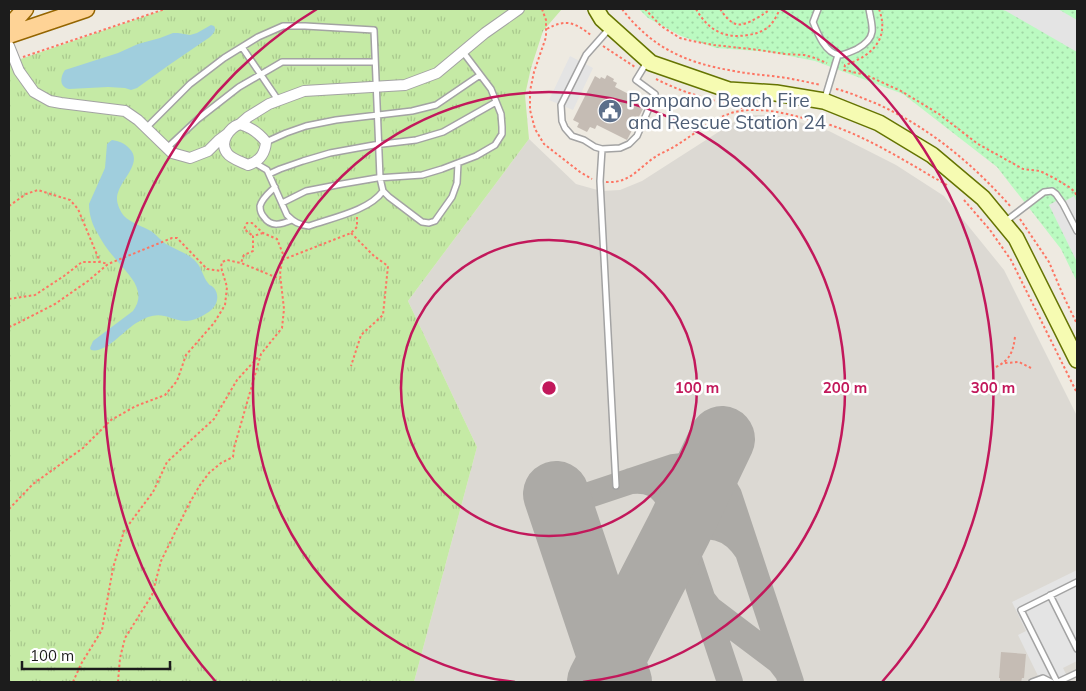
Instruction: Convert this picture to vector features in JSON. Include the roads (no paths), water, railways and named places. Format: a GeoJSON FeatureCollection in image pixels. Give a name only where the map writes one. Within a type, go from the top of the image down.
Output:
{"type":"FeatureCollection","features":[{"type":"Feature","properties":{"kind":"main road"},"geometry":{"type":"LineString","coordinates":[[9,27],[25,9]]}},
{"type":"Feature","properties":{"kind":"main road"},"geometry":{"type":"LineString","coordinates":[[9,35],[86,9]]}},
{"type":"Feature","properties":{"kind":"street"},"geometry":{"type":"LineString","coordinates":[[9,46],[19,71],[34,92],[50,101],[61,104],[125,111],[172,153],[190,158],[208,151],[235,126],[268,104],[304,91],[405,85],[438,73],[485,33],[519,9]]}},
{"type":"Feature","properties":{"kind":"street"},"geometry":{"type":"LineString","coordinates":[[596,9],[602,19],[651,62],[729,90],[826,94],[932,155],[983,198],[1016,238],[1077,360]]}},
{"type":"Feature","properties":{"kind":"street"},"geometry":{"type":"LineString","coordinates":[[208,151],[226,153],[248,164],[259,159],[266,148],[266,142],[247,126],[240,124]]}},
{"type":"Feature","properties":{"kind":"street"},"geometry":{"type":"LineString","coordinates":[[226,153],[225,140],[227,134]]}},
{"type":"Feature","properties":{"kind":"lane"},"geometry":{"type":"LineString","coordinates":[[818,9],[813,22],[818,35],[827,47],[838,55],[855,50],[870,39],[872,30],[869,9]]}},
{"type":"Feature","properties":{"kind":"lane"},"geometry":{"type":"LineString","coordinates":[[146,128],[190,84],[224,58],[258,37],[283,26],[374,30],[380,178],[383,191],[422,222],[429,223],[435,221],[452,197],[457,183],[458,163]]}},
{"type":"Feature","properties":{"kind":"lane"},"geometry":{"type":"LineString","coordinates":[[611,27],[586,55],[561,105],[562,121],[572,136],[584,140],[590,146],[602,149],[620,148],[629,144],[636,136],[655,94],[636,80],[648,60]]}},
{"type":"Feature","properties":{"kind":"lane"},"geometry":{"type":"LineString","coordinates":[[242,47],[278,101]]}},
{"type":"Feature","properties":{"kind":"lane"},"geometry":{"type":"LineString","coordinates":[[282,203],[306,191],[380,178],[422,175],[476,156],[495,145],[502,134],[501,114],[491,89],[462,52]]}},
{"type":"Feature","properties":{"kind":"lane"},"geometry":{"type":"LineString","coordinates":[[826,94],[838,55]]}},
{"type":"Feature","properties":{"kind":"lane"},"geometry":{"type":"LineString","coordinates":[[167,148],[198,119],[239,87],[282,62],[375,62]]}},
{"type":"Feature","properties":{"kind":"lane"},"geometry":{"type":"LineString","coordinates":[[266,142],[306,126],[436,106],[480,75]]}},
{"type":"Feature","properties":{"kind":"lane"},"geometry":{"type":"LineString","coordinates":[[269,174],[330,153],[416,140],[443,132],[496,102]]}},
{"type":"Feature","properties":{"kind":"lane"},"geometry":{"type":"LineString","coordinates":[[602,149],[600,181],[616,486]]}},
{"type":"Feature","properties":{"kind":"lane"},"geometry":{"type":"LineString","coordinates":[[254,162],[267,170],[287,215],[300,225],[308,226],[358,209],[374,200],[383,191]]}},
{"type":"Feature","properties":{"kind":"lane"},"geometry":{"type":"LineString","coordinates":[[275,187],[260,206],[264,219],[275,225],[292,220]]}},
{"type":"Feature","properties":{"kind":"lane"},"geometry":{"type":"LineString","coordinates":[[1003,222],[1044,192],[1052,191],[1063,204],[1077,231]]}},
{"type":"Feature","properties":{"kind":"lane"},"geometry":{"type":"LineString","coordinates":[[1077,582],[1021,610],[1058,682],[1077,673]]}},
{"type":"Feature","properties":{"kind":"lane"},"geometry":{"type":"LineString","coordinates":[[1050,595],[1077,649]]}},
{"type":"Feature","properties":{"kind":"lane"},"geometry":{"type":"LineString","coordinates":[[1032,682],[1043,678],[1051,682]]}},
{"type":"Feature","properties":{"kind":"water"},"geometry":{"type":"Polygon","coordinates":[[[211,25],[215,29],[210,37],[137,88],[131,90],[108,87],[69,89],[62,84],[61,79],[65,70],[173,33],[190,35],[211,25]]]}},
{"type":"Feature","properties":{"kind":"water"},"geometry":{"type":"Polygon","coordinates":[[[112,140],[129,148],[134,160],[118,192],[119,208],[124,216],[151,231],[166,244],[194,260],[199,265],[206,281],[216,291],[217,302],[207,313],[189,321],[158,315],[150,316],[133,325],[116,340],[103,348],[91,350],[93,341],[133,311],[138,297],[136,285],[107,249],[96,231],[90,212],[89,204],[105,168],[107,144],[112,140]]]}},
{"type":"Feature","properties":{"kind":"place","name":"Pompano Beach Fire and Rescue Station 24"},"geometry":{"type":"Point","coordinates":[610,111]}}]}
